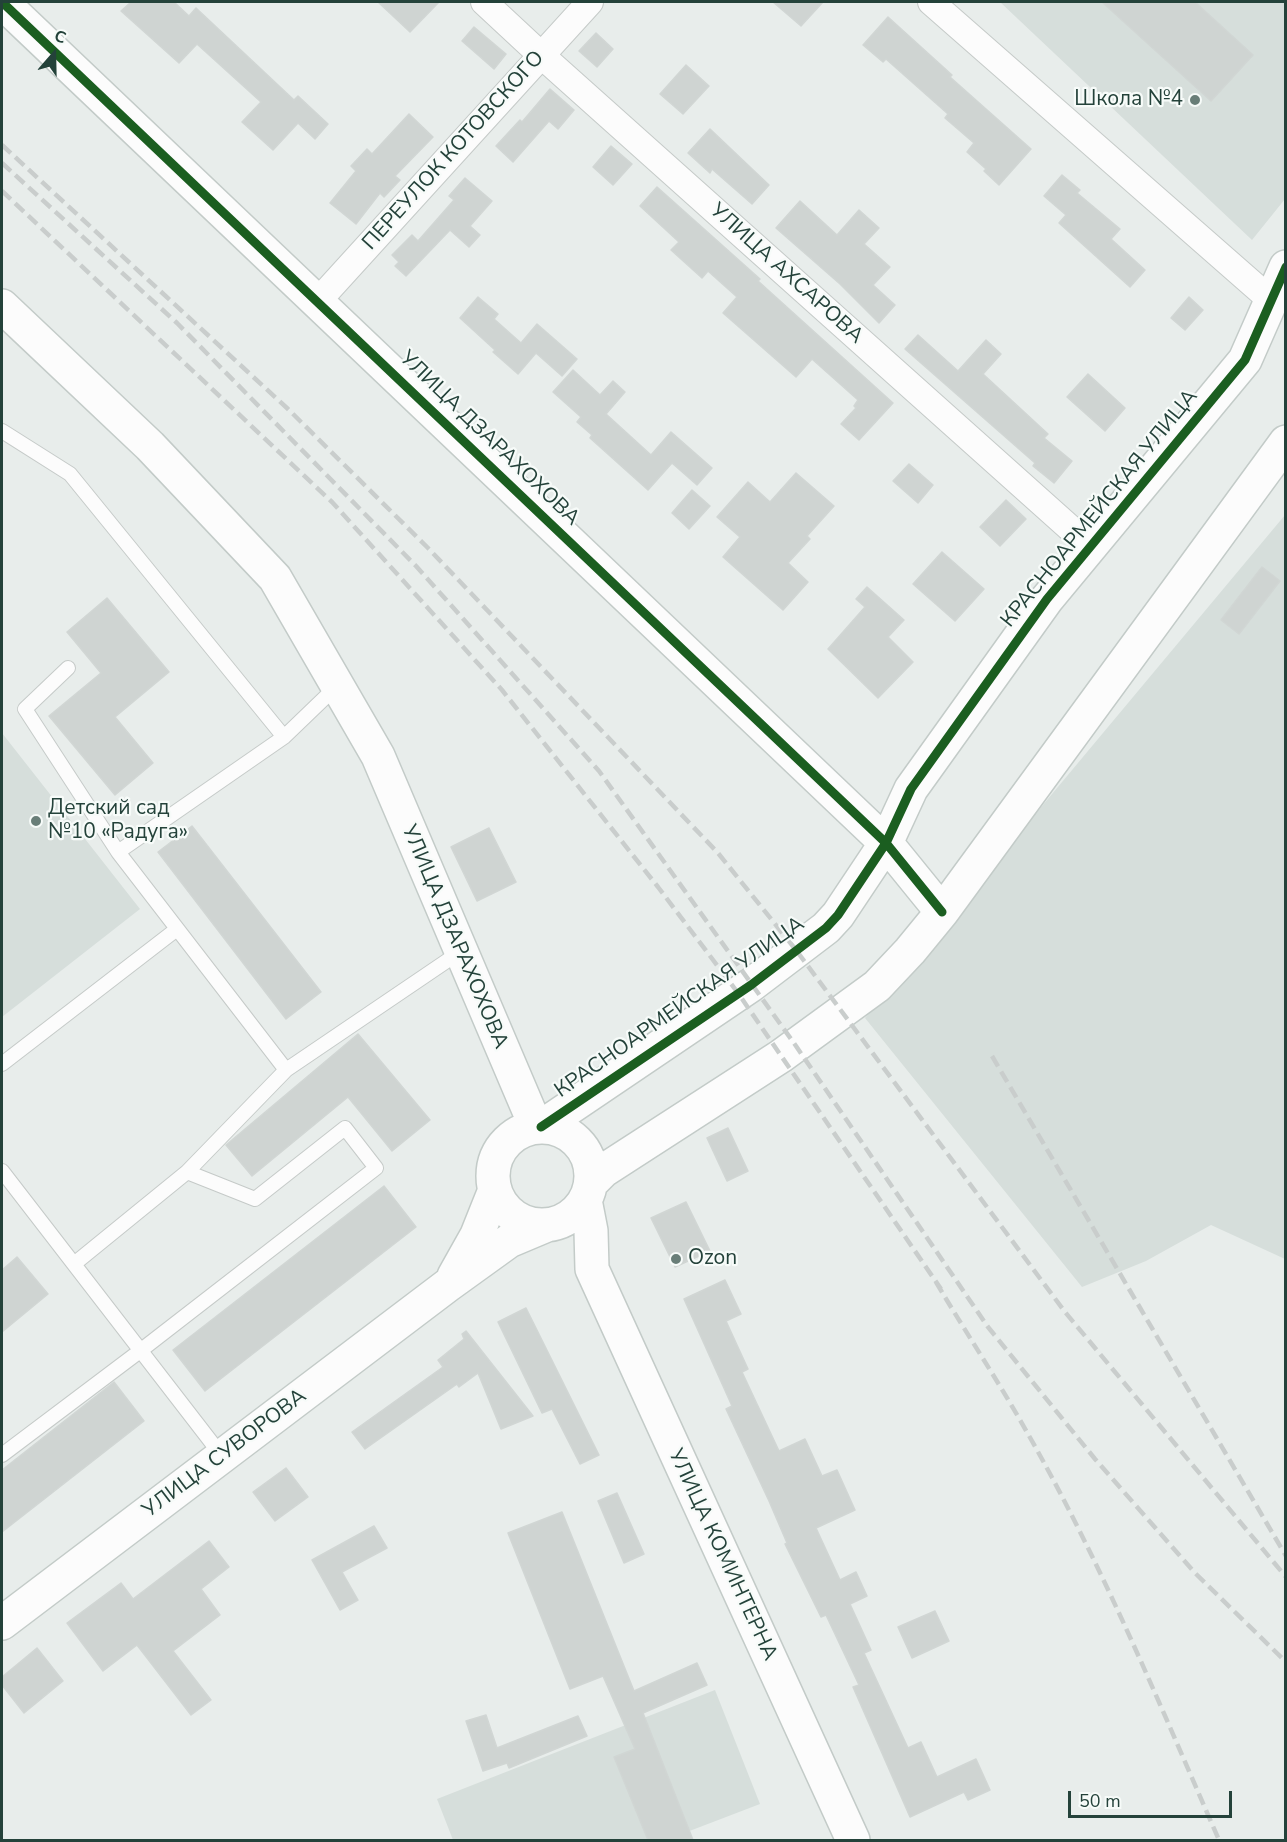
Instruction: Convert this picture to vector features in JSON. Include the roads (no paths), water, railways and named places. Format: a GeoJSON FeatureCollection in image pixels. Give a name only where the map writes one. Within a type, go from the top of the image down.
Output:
{"type":"FeatureCollection","features":[{"type":"Feature","properties":{"kind":"street","name":"УЛИЦА ДЗАРАХОХОВА"},"geometry":{"type":"LineString","coordinates":[[2,2],[318,300],[886,843],[942,912]]}},
{"type":"Feature","properties":{"kind":"street","name":"УЛИЦА АХСАРОВА"},"geometry":{"type":"LineString","coordinates":[[484,2],[541,56],[1090,546]]}},
{"type":"Feature","properties":{"kind":"street","name":"ПЕРЕУЛОК КОТОВСКОГО"},"geometry":{"type":"LineString","coordinates":[[318,300],[590,2]]}},
{"type":"Feature","properties":{"kind":"street"},"geometry":{"type":"LineString","coordinates":[[931,2],[1279,305]]}},
{"type":"Feature","properties":{"kind":"street","name":"КРАСНОАРМЕЙСКАЯ УЛИЦА"},"geometry":{"type":"LineString","coordinates":[[538,1127],[751,985],[826,928],[850,900],[886,843],[911,789],[1047,599],[1245,360],[1279,305],[1286,267]]}},
{"type":"Feature","properties":{"kind":"street","name":"УЛИЦА ДЗАРАХОХОВА"},"geometry":{"type":"LineString","coordinates":[[2,306],[150,446],[275,578],[378,756],[509,1066],[538,1127]]}},
{"type":"Feature","properties":{"kind":"street"},"geometry":{"type":"LineString","coordinates":[[507,1142],[494,1164],[493,1173],[495,1190],[502,1205],[514,1217],[530,1224],[549,1225],[570,1216],[603,1171],[781,1056],[878,986],[942,912],[1286,442]]}},
{"type":"Feature","properties":{"kind":"street","name":"УЛИЦА ДЗАРАХОХОВА"},"geometry":{"type":"LineString","coordinates":[[507,1142],[509,1066]]}},
{"type":"Feature","properties":{"kind":"street","name":"КРАСНОАРМЕЙСКАЯ УЛИЦА"},"geometry":{"type":"LineString","coordinates":[[507,1142],[523,1130],[538,1127],[564,1132],[582,1146],[591,1167],[588,1192]]}},
{"type":"Feature","properties":{"kind":"street","name":"УЛИЦА СУВОРОВА"},"geometry":{"type":"LineString","coordinates":[[448,1285],[477,1235],[495,1190]]}},
{"type":"Feature","properties":{"kind":"street","name":"УЛИЦА КОМИНТЕРНА"},"geometry":{"type":"LineString","coordinates":[[588,1192],[592,1269],[853,1840]]}},
{"type":"Feature","properties":{"kind":"street","name":"УЛИЦА КОМИНТЕРНА"},"geometry":{"type":"LineString","coordinates":[[549,1225],[564,1245],[592,1269]]}},
{"type":"Feature","properties":{"kind":"street","name":"УЛИЦА СУВОРОВА"},"geometry":{"type":"LineString","coordinates":[[2,1623],[448,1285],[509,1241],[549,1225]]}},
{"type":"Feature","properties":{"kind":"lane"},"geometry":{"type":"LineString","coordinates":[[2,432],[70,474],[284,737]]}},
{"type":"Feature","properties":{"kind":"lane"},"geometry":{"type":"LineString","coordinates":[[68,668],[25,709],[118,852],[286,1070]]}},
{"type":"Feature","properties":{"kind":"lane"},"geometry":{"type":"LineString","coordinates":[[118,852],[284,737],[337,686]]}},
{"type":"Feature","properties":{"kind":"lane"},"geometry":{"type":"LineString","coordinates":[[2,1064],[177,929]]}},
{"type":"Feature","properties":{"kind":"lane"},"geometry":{"type":"LineString","coordinates":[[74,1264],[186,1172],[286,1070],[460,952]]}},
{"type":"Feature","properties":{"kind":"lane"},"geometry":{"type":"LineString","coordinates":[[2,1455],[376,1168],[345,1128],[255,1198],[186,1172]]}},
{"type":"Feature","properties":{"kind":"lane"},"geometry":{"type":"LineString","coordinates":[[2,1171],[222,1456]]}},
{"type":"Feature","properties":{"kind":"railway"},"geometry":{"type":"LineString","coordinates":[[2,145],[288,409],[428,548],[718,853],[796,950],[1065,1312],[1286,1577]]}},
{"type":"Feature","properties":{"kind":"railway"},"geometry":{"type":"LineString","coordinates":[[2,163],[177,323],[416,566],[599,771],[796,1046],[988,1327],[1095,1459],[1195,1573],[1286,1662]]}},
{"type":"Feature","properties":{"kind":"railway"},"geometry":{"type":"LineString","coordinates":[[2,191],[332,502],[502,690],[658,887],[738,993],[941,1289]]}},
{"type":"Feature","properties":{"kind":"railway"},"geometry":{"type":"LineString","coordinates":[[992,1056],[1286,1556]]}},
{"type":"Feature","properties":{"kind":"railway"},"geometry":{"type":"LineString","coordinates":[[936,1282],[1017,1415],[1081,1533],[1129,1634],[1219,1840]]}},
{"type":"Feature","properties":{"kind":"place","name":"Школа №4"},"geometry":{"type":"Point","coordinates":[1195,100]}},
{"type":"Feature","properties":{"kind":"place","name":"Детский сад №10 «Радуга»"},"geometry":{"type":"Point","coordinates":[36,821]}},
{"type":"Feature","properties":{"kind":"place","name":"Ozon"},"geometry":{"type":"Point","coordinates":[676,1259]}}]}
